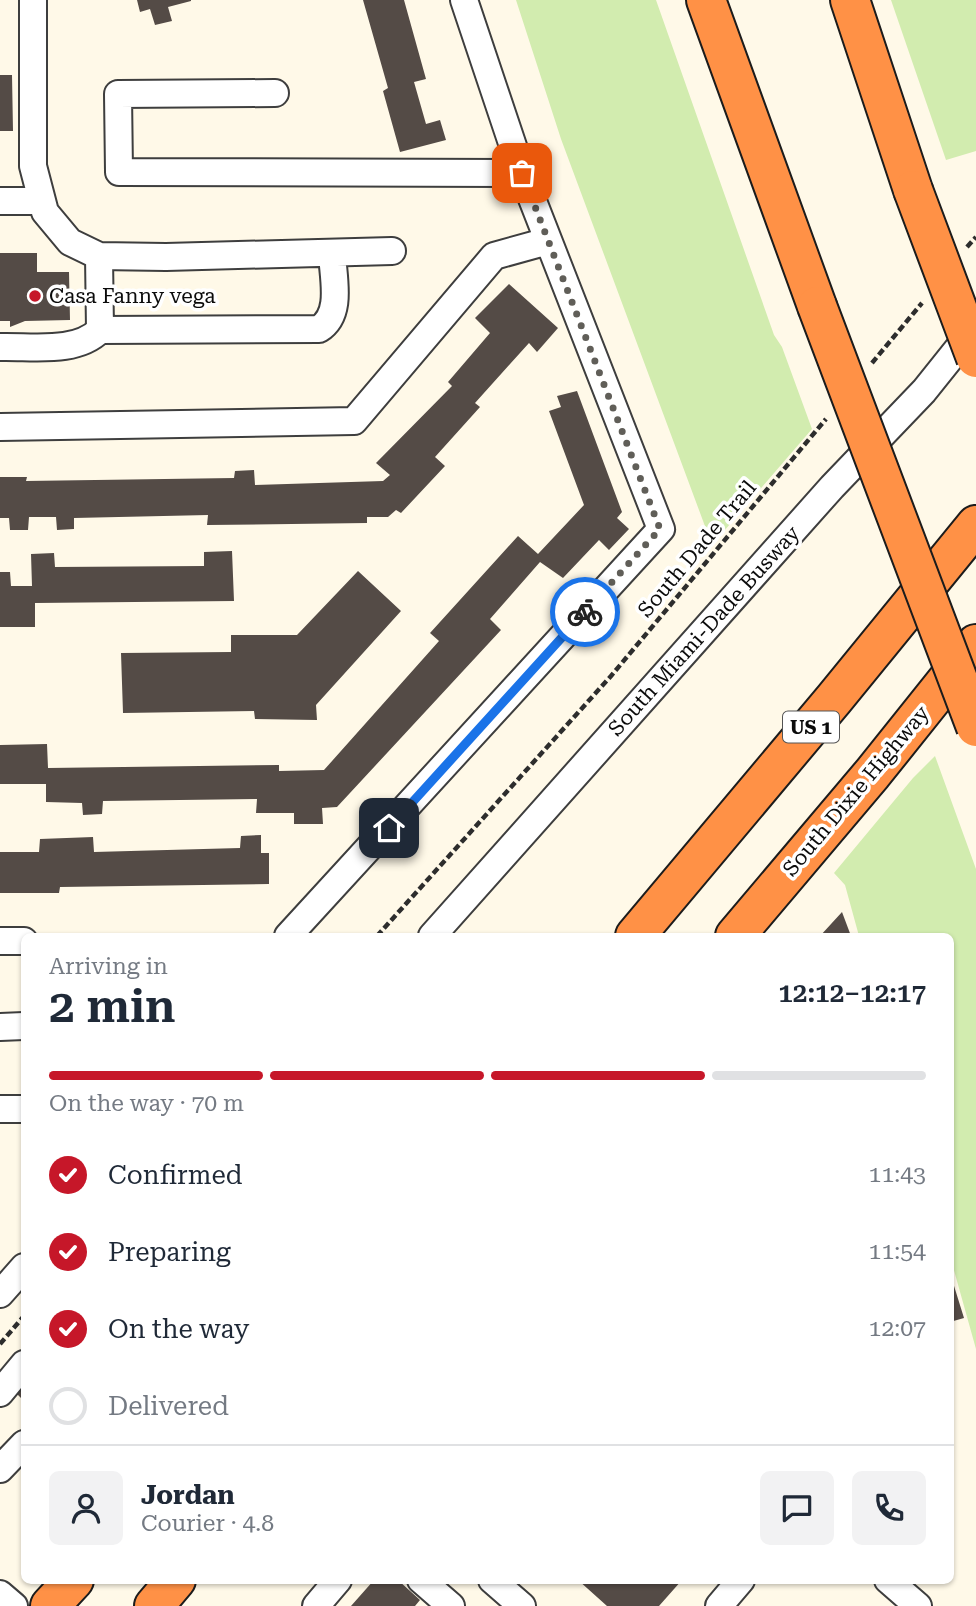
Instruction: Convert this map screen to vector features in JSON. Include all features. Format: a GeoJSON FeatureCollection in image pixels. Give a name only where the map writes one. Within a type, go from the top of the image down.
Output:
{"type":"FeatureCollection","features":[{"type":"Feature","properties":{"kind":"highway"},"geometry":{"type":"LineString","coordinates":[[706,0],[817,306],[976,727]]}},
{"type":"Feature","properties":{"kind":"highway"},"geometry":{"type":"LineString","coordinates":[[850,0],[913,190],[976,359]]}},
{"type":"Feature","properties":{"kind":"highway","name":"US 1"},"geometry":{"type":"LineString","coordinates":[[638,933],[976,525]]}},
{"type":"Feature","properties":{"kind":"highway","name":"South Dixie Highway"},"geometry":{"type":"LineString","coordinates":[[738,933],[872,774],[976,644]]}},
{"type":"Feature","properties":{"kind":"highway"},"geometry":{"type":"LineString","coordinates":[[50,1606],[70,1584]]}},
{"type":"Feature","properties":{"kind":"highway"},"geometry":{"type":"LineString","coordinates":[[154,1606],[173,1584]]}},
{"type":"Feature","properties":{"kind":"street"},"geometry":{"type":"LineString","coordinates":[[33,0],[33,166],[45,212],[70,242],[99,256],[166,257],[392,251]]}},
{"type":"Feature","properties":{"kind":"street"},"geometry":{"type":"LineString","coordinates":[[291,933],[660,529],[522,173],[464,0]]}},
{"type":"Feature","properties":{"kind":"street"},"geometry":{"type":"LineString","coordinates":[[275,93],[118,94],[119,172],[522,173]]}},
{"type":"Feature","properties":{"kind":"street"},"geometry":{"type":"LineString","coordinates":[[0,201],[41,201]]}},
{"type":"Feature","properties":{"kind":"street"},"geometry":{"type":"LineString","coordinates":[[0,428],[354,421],[494,256],[548,241]]}},
{"type":"Feature","properties":{"kind":"street"},"geometry":{"type":"LineString","coordinates":[[0,347],[77,345],[91,339],[100,330],[319,329],[328,323],[334,310],[332,253]]}},
{"type":"Feature","properties":{"kind":"street"},"geometry":{"type":"LineString","coordinates":[[99,256],[100,330]]}},
{"type":"Feature","properties":{"kind":"street","name":"South Miami-Dade Busway"},"geometry":{"type":"LineString","coordinates":[[435,933],[832,487],[924,391],[976,326]]}},
{"type":"Feature","properties":{"kind":"street"},"geometry":{"type":"LineString","coordinates":[[0,941],[21,941]]}},
{"type":"Feature","properties":{"kind":"street"},"geometry":{"type":"LineString","coordinates":[[0,1027],[21,1026]]}},
{"type":"Feature","properties":{"kind":"street"},"geometry":{"type":"LineString","coordinates":[[0,1109],[21,1109]]}},
{"type":"Feature","properties":{"kind":"street"},"geometry":{"type":"LineString","coordinates":[[0,1294],[21,1270]]}},
{"type":"Feature","properties":{"kind":"street"},"geometry":{"type":"LineString","coordinates":[[0,1393],[21,1368]]}},
{"type":"Feature","properties":{"kind":"street"},"geometry":{"type":"LineString","coordinates":[[0,1469],[21,1447]]}},
{"type":"Feature","properties":{"kind":"street"},"geometry":{"type":"LineString","coordinates":[[316,1606],[335,1584]]}},
{"type":"Feature","properties":{"kind":"street"},"geometry":{"type":"LineString","coordinates":[[425,1584],[450,1606]]}},
{"type":"Feature","properties":{"kind":"street"},"geometry":{"type":"LineString","coordinates":[[497,1584],[522,1606]]}},
{"type":"Feature","properties":{"kind":"street"},"geometry":{"type":"LineString","coordinates":[[719,1606],[738,1584]]}},
{"type":"Feature","properties":{"kind":"street"},"geometry":{"type":"LineString","coordinates":[[893,1584],[918,1606]]}},
{"type":"Feature","properties":{"kind":"street"},"geometry":{"type":"LineString","coordinates":[[0,1594],[14,1606]]}},
{"type":"Feature","properties":{"kind":"path"},"geometry":{"type":"LineString","coordinates":[[967,247],[976,237]]}},
{"type":"Feature","properties":{"kind":"path"},"geometry":{"type":"LineString","coordinates":[[871,364],[924,300]]}},
{"type":"Feature","properties":{"kind":"path","name":"South Dade Trail"},"geometry":{"type":"LineString","coordinates":[[380,933],[611,676],[828,417]]}},
{"type":"Feature","properties":{"kind":"path"},"geometry":{"type":"LineString","coordinates":[[0,1344],[21,1320]]}},
{"type":"Feature","properties":{"kind":"green space"},"geometry":{"type":"Polygon","coordinates":[[[516,0],[656,0],[774,335],[782,347],[812,429],[712,545],[561,139],[516,0]]]}},
{"type":"Feature","properties":{"kind":"green space"},"geometry":{"type":"Polygon","coordinates":[[[891,0],[976,0],[976,151],[946,160],[891,0]]]}},
{"type":"Feature","properties":{"kind":"green space"},"geometry":{"type":"Polygon","coordinates":[[[935,756],[976,869],[976,1349],[954,1270],[954,933],[858,933],[845,885],[834,873],[913,778],[935,756]]]}},
{"type":"Feature","properties":{"kind":"building"},"geometry":{"type":"Polygon","coordinates":[[[137,0],[191,1],[168,7],[172,21],[155,25],[150,9],[140,12],[137,0]]]}},
{"type":"Feature","properties":{"kind":"building"},"geometry":{"type":"Polygon","coordinates":[[[363,0],[404,0],[426,79],[414,82],[426,124],[440,120],[446,140],[400,152],[383,91],[388,88],[363,0]]]}},
{"type":"Feature","properties":{"kind":"building"},"geometry":{"type":"Polygon","coordinates":[[[0,75],[12,75],[13,131],[0,131],[0,75]]]}},
{"type":"Feature","properties":{"kind":"building","name":"Casa Fanny vega"},"geometry":{"type":"Polygon","coordinates":[[[0,253],[37,253],[37,272],[69,272],[70,320],[25,321],[10,327],[10,321],[0,321],[0,253]]]}},
{"type":"Feature","properties":{"kind":"building"},"geometry":{"type":"Polygon","coordinates":[[[509,284],[558,328],[537,352],[529,343],[475,403],[480,407],[435,457],[445,466],[401,513],[396,510],[388,517],[367,517],[367,523],[207,525],[208,515],[74,518],[74,529],[57,530],[56,517],[29,517],[28,530],[10,530],[9,518],[0,518],[0,477],[27,477],[26,481],[234,478],[235,471],[254,470],[255,485],[383,481],[390,475],[376,463],[452,386],[448,382],[490,333],[475,318],[509,284]]]}},
{"type":"Feature","properties":{"kind":"building"},"geometry":{"type":"Polygon","coordinates":[[[577,391],[622,512],[617,518],[629,529],[609,550],[599,540],[563,578],[540,562],[490,619],[501,630],[337,807],[322,808],[323,824],[294,824],[294,813],[256,813],[257,799],[103,801],[102,814],[83,815],[82,803],[46,802],[46,784],[0,784],[0,745],[47,744],[48,768],[279,765],[279,771],[324,770],[439,641],[430,633],[518,536],[538,554],[584,505],[549,411],[561,407],[557,396],[577,391]]]}},
{"type":"Feature","properties":{"kind":"building"},"geometry":{"type":"Polygon","coordinates":[[[232,551],[234,601],[35,603],[35,627],[0,627],[0,572],[10,572],[11,586],[32,586],[31,554],[54,553],[55,567],[204,566],[204,552],[232,551]]]}},
{"type":"Feature","properties":{"kind":"building"},"geometry":{"type":"Polygon","coordinates":[[[358,571],[401,611],[316,705],[317,720],[255,719],[254,711],[123,713],[121,653],[231,652],[231,635],[297,635],[358,571]]]}},
{"type":"Feature","properties":{"kind":"building"},"geometry":{"type":"Polygon","coordinates":[[[261,835],[261,853],[269,853],[269,884],[60,887],[59,893],[0,893],[0,852],[39,852],[40,839],[93,837],[94,852],[240,848],[241,836],[261,835]]]}},
{"type":"Feature","properties":{"kind":"building"},"geometry":{"type":"Polygon","coordinates":[[[842,912],[850,933],[823,933],[842,912]]]}},
{"type":"Feature","properties":{"kind":"building"},"geometry":{"type":"Polygon","coordinates":[[[954,1286],[964,1318],[954,1321],[954,1286]]]}},
{"type":"Feature","properties":{"kind":"building"},"geometry":{"type":"Polygon","coordinates":[[[370,1584],[402,1584],[420,1600],[415,1606],[351,1606],[370,1584]]]}},
{"type":"Feature","properties":{"kind":"building"},"geometry":{"type":"Polygon","coordinates":[[[582,1584],[678,1584],[659,1606],[607,1606],[582,1584]]]}},
{"type":"Feature","properties":{"kind":"way so far"},"geometry":{"type":"LineString","coordinates":[[522,173],[660,529],[585,612]]}},
{"type":"Feature","properties":{"kind":"place","name":"Casa Fanny vega"},"geometry":{"type":"Point","coordinates":[35,296]}},
{"type":"Feature","properties":{"kind":"route"},"geometry":{"type":"LineString","coordinates":[[389,828],[585,612]]}}]}
